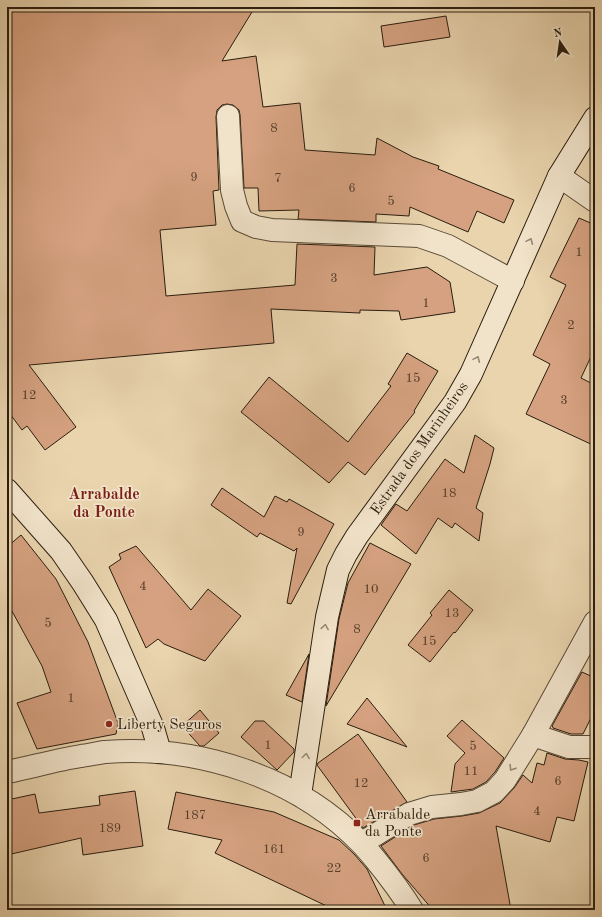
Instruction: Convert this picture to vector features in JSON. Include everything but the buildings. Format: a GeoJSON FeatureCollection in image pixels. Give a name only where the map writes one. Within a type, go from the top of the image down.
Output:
{"type":"FeatureCollection","features":[{"type":"Feature","properties":{"kind":"street"},"geometry":{"type":"LineString","coordinates":[[228,116],[232,190],[242,221],[256,227],[272,230],[419,236],[448,246],[512,281]]}},
{"type":"Feature","properties":{"kind":"street","name":"Estrada dos Marinheiros"},"geometry":{"type":"LineString","coordinates":[[300,795],[325,624],[338,570],[357,536],[455,402],[471,374],[559,176],[595,118]]}},
{"type":"Feature","properties":{"kind":"street"},"geometry":{"type":"LineString","coordinates":[[559,176],[595,201]]}},
{"type":"Feature","properties":{"kind":"street"},"geometry":{"type":"LineString","coordinates":[[7,490],[61,551],[83,582],[106,620],[153,728],[160,752]]}},
{"type":"Feature","properties":{"kind":"street"},"geometry":{"type":"LineString","coordinates":[[362,843],[409,814],[432,807],[477,801],[494,792],[505,780],[533,735],[595,622]]}},
{"type":"Feature","properties":{"kind":"street"},"geometry":{"type":"LineString","coordinates":[[533,735],[570,747],[595,747]]}},
{"type":"Feature","properties":{"kind":"street"},"geometry":{"type":"LineString","coordinates":[[7,772],[103,752],[160,752],[194,756],[227,764],[264,777],[300,795],[329,814],[362,843],[387,874],[412,910]]}},
{"type":"Feature","properties":{"kind":"place","name":"Liberty Seguros"},"geometry":{"type":"Point","coordinates":[109,724]}},
{"type":"Feature","properties":{"kind":"place","name":"Arrabalde da Ponte"},"geometry":{"type":"Point","coordinates":[357,823]}},
{"type":"Feature","properties":{"kind":"district","name":"Arrabalde da Ponte"},"geometry":{"type":"Point","coordinates":[104,502]}}]}
